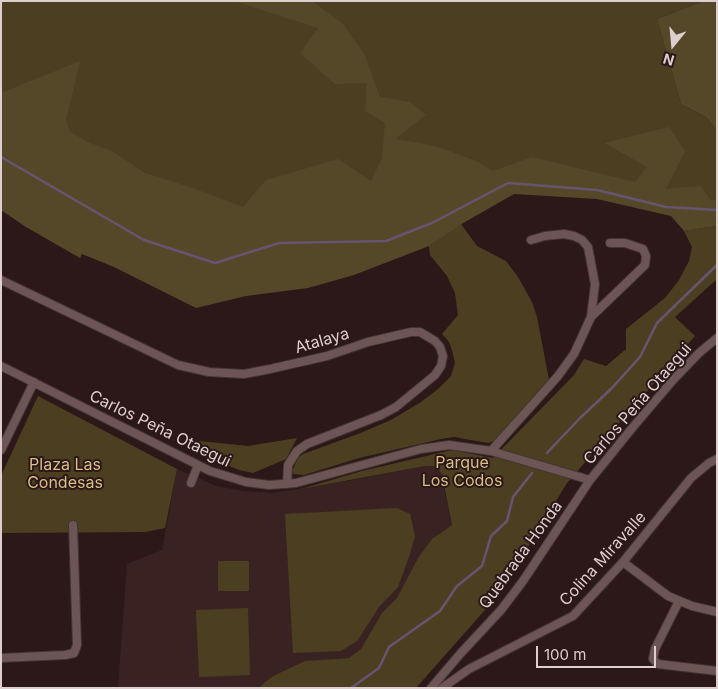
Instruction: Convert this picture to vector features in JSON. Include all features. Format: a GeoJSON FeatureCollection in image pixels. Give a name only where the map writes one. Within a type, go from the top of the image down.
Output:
{"type":"FeatureCollection","features":[{"type":"Feature","properties":{"kind":"street"},"geometry":{"type":"LineString","coordinates":[[491,451],[558,376],[574,354],[591,317],[595,284],[588,247],[582,240],[564,234],[531,240]]}},
{"type":"Feature","properties":{"kind":"street"},"geometry":{"type":"LineString","coordinates":[[591,317],[645,265],[646,256],[643,249],[625,243],[610,243]]}},
{"type":"Feature","properties":{"kind":"street","name":"Atalaya"},"geometry":{"type":"LineString","coordinates":[[1,280],[178,365],[216,373],[244,374],[270,369],[327,356],[368,342],[411,332],[420,332],[435,341],[440,347],[443,356],[441,366],[435,375],[396,407],[381,415],[307,444],[297,451],[288,465],[287,484]]}},
{"type":"Feature","properties":{"kind":"street","name":"Carlos Peña Otaegui"},"geometry":{"type":"LineString","coordinates":[[1,366],[198,465],[234,480],[259,484],[287,484],[421,450],[449,445],[491,451],[590,480],[673,380],[699,353],[717,338]]}},
{"type":"Feature","properties":{"kind":"street"},"geometry":{"type":"LineString","coordinates":[[1,450],[34,382]]}},
{"type":"Feature","properties":{"kind":"street","name":"Colina Miravalle"},"geometry":{"type":"LineString","coordinates":[[442,688],[469,669],[509,647],[542,633],[573,616],[623,562],[692,478],[709,463],[717,460]]}},
{"type":"Feature","properties":{"kind":"street"},"geometry":{"type":"LineString","coordinates":[[191,483],[198,465]]}},
{"type":"Feature","properties":{"kind":"street","name":"Quebrada Honda"},"geometry":{"type":"LineString","coordinates":[[431,688],[460,653],[501,610],[523,581],[590,480]]}},
{"type":"Feature","properties":{"kind":"street"},"geometry":{"type":"LineString","coordinates":[[1,658],[74,653],[76,646],[73,525]]}},
{"type":"Feature","properties":{"kind":"street"},"geometry":{"type":"LineString","coordinates":[[623,562],[668,596],[679,602],[717,612]]}},
{"type":"Feature","properties":{"kind":"street"},"geometry":{"type":"LineString","coordinates":[[679,602],[655,649],[653,659],[658,664],[717,671]]}},
{"type":"Feature","properties":{"kind":"shaded area"},"geometry":{"type":"Polygon","coordinates":[[[234,1],[312,1],[343,24],[365,55],[380,97],[410,102],[426,115],[395,139],[444,149],[476,161],[493,171],[532,157],[635,182],[647,167],[604,143],[669,127],[685,151],[666,189],[701,186],[711,201],[717,199],[717,226],[684,231],[671,216],[597,199],[514,194],[465,222],[429,246],[354,275],[308,288],[246,296],[196,308],[114,267],[82,254],[80,258],[26,227],[1,210],[1,93],[80,61],[66,120],[70,132],[90,143],[112,151],[145,173],[193,188],[243,207],[266,180],[338,159],[371,181],[382,159],[385,123],[365,111],[367,83],[335,84],[300,53],[318,28],[234,1]]]}},
{"type":"Feature","properties":{"kind":"shaded area"},"geometry":{"type":"Polygon","coordinates":[[[703,1],[717,1],[717,131],[706,117],[681,104],[657,19],[703,1]]]}},
{"type":"Feature","properties":{"kind":"shaded area"},"geometry":{"type":"Polygon","coordinates":[[[425,466],[436,466],[441,475],[452,525],[432,539],[418,558],[397,598],[382,613],[361,649],[349,658],[305,661],[273,676],[258,688],[118,688],[127,564],[162,550],[177,469],[216,486],[243,491],[272,493],[425,466]]]}},
{"type":"Feature","properties":{"kind":"green space"},"geometry":{"type":"Polygon","coordinates":[[[1,1],[703,1],[657,19],[681,104],[706,117],[717,131],[717,199],[711,202],[506,175],[276,233],[1,143],[1,1]]]}},
{"type":"Feature","properties":{"kind":"green space"},"geometry":{"type":"Polygon","coordinates":[[[461,224],[477,246],[506,261],[518,277],[532,302],[537,317],[549,380],[494,441],[488,443],[454,437],[441,439],[359,458],[304,475],[293,474],[292,471],[298,458],[303,454],[391,420],[421,402],[451,376],[455,363],[449,342],[442,334],[458,315],[455,293],[447,276],[430,255],[429,246],[461,224]]]}},
{"type":"Feature","properties":{"kind":"green space","name":"Parque Los Codos"},"geometry":{"type":"Polygon","coordinates":[[[717,226],[717,279],[675,317],[695,336],[567,483],[500,593],[416,688],[258,688],[273,676],[305,661],[349,658],[361,649],[382,613],[397,598],[418,558],[432,539],[452,525],[442,475],[436,466],[425,466],[301,489],[362,471],[452,450],[493,458],[574,375],[584,359],[606,366],[626,349],[626,329],[665,298],[679,280],[689,261],[692,247],[684,231],[717,226]]]}},
{"type":"Feature","properties":{"kind":"green space","name":"Plaza Las Condesas"},"geometry":{"type":"Polygon","coordinates":[[[38,396],[177,469],[165,528],[145,532],[1,533],[1,476],[38,396]]]}},
{"type":"Feature","properties":{"kind":"green space"},"geometry":{"type":"Polygon","coordinates":[[[297,438],[286,459],[253,473],[239,470],[209,458],[190,440],[248,446],[297,438]]]}},
{"type":"Feature","properties":{"kind":"green space"},"geometry":{"type":"Polygon","coordinates":[[[397,508],[410,514],[415,536],[398,587],[379,607],[357,641],[341,651],[293,653],[285,514],[397,508]]]}},
{"type":"Feature","properties":{"kind":"green space"},"geometry":{"type":"Polygon","coordinates":[[[218,561],[249,561],[249,591],[218,591],[218,561]]]}},
{"type":"Feature","properties":{"kind":"green space"},"geometry":{"type":"Polygon","coordinates":[[[248,608],[250,675],[199,677],[196,610],[248,608]]]}},
{"type":"Feature","properties":{"kind":"waterway"},"geometry":{"type":"LineString","coordinates":[[1,157],[144,240],[215,263],[279,243],[386,241],[432,223],[508,183],[597,190],[666,207],[717,210]]}},
{"type":"Feature","properties":{"kind":"waterway"},"geometry":{"type":"LineString","coordinates":[[547,453],[640,357],[657,323],[717,265]]}},
{"type":"Feature","properties":{"kind":"waterway"},"geometry":{"type":"LineString","coordinates":[[351,688],[379,668],[389,647],[440,611],[457,586],[482,566],[491,536],[507,521],[513,497],[532,473]]}}]}
